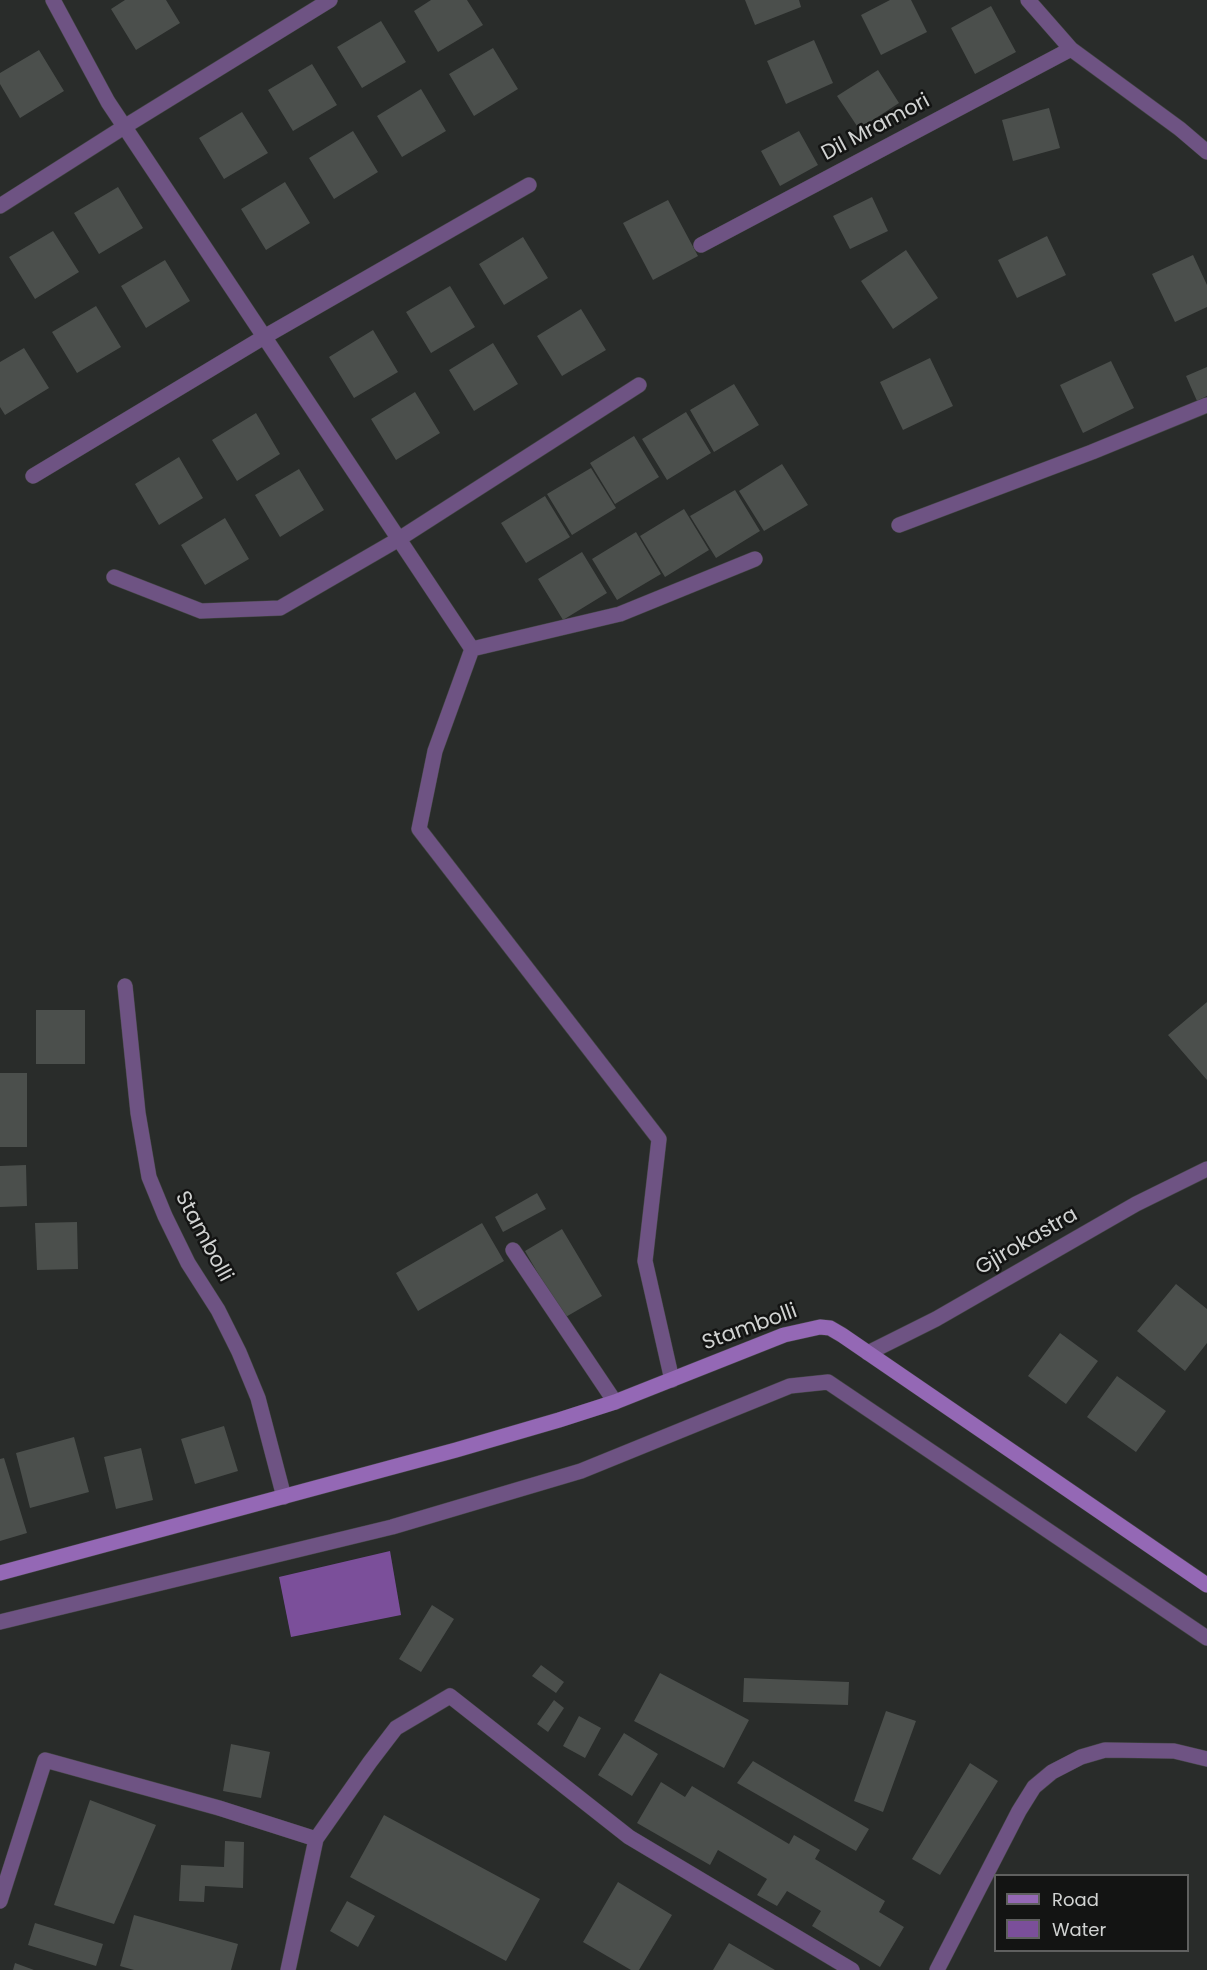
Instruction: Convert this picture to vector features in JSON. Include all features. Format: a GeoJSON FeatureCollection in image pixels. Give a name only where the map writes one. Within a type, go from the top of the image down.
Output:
{"type":"FeatureCollection","features":[{"type":"Feature","properties":{"kind":"street"},"geometry":{"type":"LineString","coordinates":[[53,0],[124,127],[472,649]]}},
{"type":"Feature","properties":{"kind":"street"},"geometry":{"type":"LineString","coordinates":[[0,206],[330,0]]}},
{"type":"Feature","properties":{"kind":"street"},"geometry":{"type":"LineString","coordinates":[[1028,0],[1071,48],[1180,129],[1207,152]]}},
{"type":"Feature","properties":{"kind":"street","name":"Dil Mramori"},"geometry":{"type":"LineString","coordinates":[[700,245],[1071,48]]}},
{"type":"Feature","properties":{"kind":"street"},"geometry":{"type":"LineString","coordinates":[[33,476],[264,337],[528,185]]}},
{"type":"Feature","properties":{"kind":"street"},"geometry":{"type":"LineString","coordinates":[[114,577],[201,610],[280,608],[399,539],[639,385]]}},
{"type":"Feature","properties":{"kind":"street"},"geometry":{"type":"LineString","coordinates":[[899,525],[1092,452],[1207,405]]}},
{"type":"Feature","properties":{"kind":"street"},"geometry":{"type":"LineString","coordinates":[[472,649],[620,614],[755,559]]}},
{"type":"Feature","properties":{"kind":"street"},"geometry":{"type":"LineString","coordinates":[[472,649],[435,751],[419,830],[659,1139],[645,1261],[672,1380]]}},
{"type":"Feature","properties":{"kind":"street","name":"Stambolli"},"geometry":{"type":"LineString","coordinates":[[125,986],[138,1113],[149,1177],[188,1263],[218,1310],[239,1352],[258,1398],[284,1497]]}},
{"type":"Feature","properties":{"kind":"street","name":"Gjirokastra"},"geometry":{"type":"LineString","coordinates":[[868,1353],[936,1319],[1136,1204],[1207,1169]]}},
{"type":"Feature","properties":{"kind":"street"},"geometry":{"type":"LineString","coordinates":[[513,1250],[615,1402]]}},
{"type":"Feature","properties":{"kind":"street","name":"Stambolli"},"geometry":{"type":"LineString","coordinates":[[0,1573],[456,1450],[615,1402],[784,1335],[820,1326],[830,1328],[842,1335],[1207,1585]]}},
{"type":"Feature","properties":{"kind":"street"},"geometry":{"type":"LineString","coordinates":[[0,1622],[392,1527],[581,1471],[790,1386],[828,1382],[1207,1638]]}},
{"type":"Feature","properties":{"kind":"street"},"geometry":{"type":"LineString","coordinates":[[288,1970],[316,1839],[396,1728],[450,1696],[629,1837],[852,1970]]}},
{"type":"Feature","properties":{"kind":"street"},"geometry":{"type":"LineString","coordinates":[[937,1970],[1019,1811],[1034,1787],[1052,1772],[1081,1756],[1105,1750],[1174,1751],[1207,1759]]}},
{"type":"Feature","properties":{"kind":"street"},"geometry":{"type":"LineString","coordinates":[[0,1901],[45,1760],[219,1808],[316,1839]]}},
{"type":"Feature","properties":{"kind":"water"},"geometry":{"type":"Polygon","coordinates":[[[390,1551],[401,1615],[291,1637],[279,1577],[390,1551]]]}},
{"type":"Feature","properties":{"kind":"building"},"geometry":{"type":"Polygon","coordinates":[[[125,0],[166,0],[180,23],[136,50],[111,9],[125,0]]]}},
{"type":"Feature","properties":{"kind":"building"},"geometry":{"type":"Polygon","coordinates":[[[431,0],[467,0],[483,25],[438,52],[414,11],[431,0]]]}},
{"type":"Feature","properties":{"kind":"building"},"geometry":{"type":"Polygon","coordinates":[[[745,0],[799,0],[801,7],[755,25],[745,0]]]}},
{"type":"Feature","properties":{"kind":"building"},"geometry":{"type":"Polygon","coordinates":[[[890,0],[911,0],[927,32],[881,55],[861,15],[890,0]]]}},
{"type":"Feature","properties":{"kind":"building"},"geometry":{"type":"Polygon","coordinates":[[[991,6],[1016,52],[975,74],[951,28],[991,6]]]}},
{"type":"Feature","properties":{"kind":"building"},"geometry":{"type":"Polygon","coordinates":[[[381,21],[406,62],[362,88],[337,47],[381,21]]]}},
{"type":"Feature","properties":{"kind":"building"},"geometry":{"type":"Polygon","coordinates":[[[814,40],[833,83],[786,104],[767,61],[814,40]]]}},
{"type":"Feature","properties":{"kind":"building"},"geometry":{"type":"Polygon","coordinates":[[[493,48],[518,89],[474,116],[449,74],[493,48]]]}},
{"type":"Feature","properties":{"kind":"building"},"geometry":{"type":"Polygon","coordinates":[[[39,50],[64,91],[20,118],[0,84],[0,73],[39,50]]]}},
{"type":"Feature","properties":{"kind":"building"},"geometry":{"type":"Polygon","coordinates":[[[312,64],[337,105],[293,131],[268,90],[312,64]]]}},
{"type":"Feature","properties":{"kind":"building"},"geometry":{"type":"Polygon","coordinates":[[[878,70],[899,103],[859,129],[837,96],[878,70]]]}},
{"type":"Feature","properties":{"kind":"building"},"geometry":{"type":"Polygon","coordinates":[[[421,89],[446,131],[402,157],[377,116],[421,89]]]}},
{"type":"Feature","properties":{"kind":"building"},"geometry":{"type":"Polygon","coordinates":[[[1049,108],[1060,148],[1013,161],[1002,120],[1049,108]]]}},
{"type":"Feature","properties":{"kind":"building"},"geometry":{"type":"Polygon","coordinates":[[[242,112],[268,153],[224,179],[199,138],[242,112]]]}},
{"type":"Feature","properties":{"kind":"building"},"geometry":{"type":"Polygon","coordinates":[[[353,131],[378,172],[334,199],[309,158],[353,131]]]}},
{"type":"Feature","properties":{"kind":"building"},"geometry":{"type":"Polygon","coordinates":[[[799,131],[818,165],[780,186],[761,151],[799,131]]]}},
{"type":"Feature","properties":{"kind":"building"},"geometry":{"type":"Polygon","coordinates":[[[285,182],[310,223],[266,250],[241,209],[285,182]]]}},
{"type":"Feature","properties":{"kind":"building"},"geometry":{"type":"Polygon","coordinates":[[[118,187],[143,228],[99,254],[74,213],[118,187]]]}},
{"type":"Feature","properties":{"kind":"building"},"geometry":{"type":"Polygon","coordinates":[[[872,197],[888,231],[850,249],[833,216],[872,197]]]}},
{"type":"Feature","properties":{"kind":"building"},"geometry":{"type":"Polygon","coordinates":[[[668,200],[698,256],[653,280],[623,223],[668,200]]]}},
{"type":"Feature","properties":{"kind":"building"},"geometry":{"type":"Polygon","coordinates":[[[53,231],[79,272],[35,299],[9,257],[53,231]]]}},
{"type":"Feature","properties":{"kind":"building"},"geometry":{"type":"Polygon","coordinates":[[[1047,236],[1066,275],[1017,298],[998,260],[1047,236]]]}},
{"type":"Feature","properties":{"kind":"building"},"geometry":{"type":"Polygon","coordinates":[[[523,237],[548,278],[504,305],[479,264],[523,237]]]}},
{"type":"Feature","properties":{"kind":"building"},"geometry":{"type":"Polygon","coordinates":[[[906,250],[938,298],[893,329],[861,281],[906,250]]]}},
{"type":"Feature","properties":{"kind":"building"},"geometry":{"type":"Polygon","coordinates":[[[1193,255],[1207,285],[1207,307],[1175,322],[1152,274],[1193,255]]]}},
{"type":"Feature","properties":{"kind":"building"},"geometry":{"type":"Polygon","coordinates":[[[165,260],[190,301],[146,328],[121,286],[165,260]]]}},
{"type":"Feature","properties":{"kind":"building"},"geometry":{"type":"Polygon","coordinates":[[[450,286],[475,327],[431,353],[406,312],[450,286]]]}},
{"type":"Feature","properties":{"kind":"building"},"geometry":{"type":"Polygon","coordinates":[[[96,306],[121,347],[77,373],[52,332],[96,306]]]}},
{"type":"Feature","properties":{"kind":"building"},"geometry":{"type":"Polygon","coordinates":[[[581,309],[606,350],[562,376],[537,336],[581,309]]]}},
{"type":"Feature","properties":{"kind":"building"},"geometry":{"type":"Polygon","coordinates":[[[373,330],[398,372],[354,398],[329,357],[373,330]]]}},
{"type":"Feature","properties":{"kind":"building"},"geometry":{"type":"Polygon","coordinates":[[[493,343],[518,384],[474,411],[449,370],[493,343]]]}},
{"type":"Feature","properties":{"kind":"building"},"geometry":{"type":"Polygon","coordinates":[[[24,348],[49,388],[5,415],[0,407],[0,362],[24,348]]]}},
{"type":"Feature","properties":{"kind":"building"},"geometry":{"type":"Polygon","coordinates":[[[930,358],[953,406],[903,430],[880,382],[930,358]]]}},
{"type":"Feature","properties":{"kind":"building"},"geometry":{"type":"Polygon","coordinates":[[[1111,361],[1134,408],[1083,433],[1060,385],[1111,361]]]}},
{"type":"Feature","properties":{"kind":"building"},"geometry":{"type":"Polygon","coordinates":[[[1207,367],[1207,396],[1197,401],[1186,376],[1207,367]]]}},
{"type":"Feature","properties":{"kind":"building"},"geometry":{"type":"Polygon","coordinates":[[[734,384],[759,425],[714,452],[690,410],[734,384]]]}},
{"type":"Feature","properties":{"kind":"building"},"geometry":{"type":"Polygon","coordinates":[[[415,392],[440,433],[396,460],[371,419],[415,392]]]}},
{"type":"Feature","properties":{"kind":"building"},"geometry":{"type":"Polygon","coordinates":[[[686,412],[711,453],[667,480],[642,439],[686,412]]]}},
{"type":"Feature","properties":{"kind":"building"},"geometry":{"type":"Polygon","coordinates":[[[256,413],[280,454],[237,481],[212,440],[256,413]]]}},
{"type":"Feature","properties":{"kind":"building"},"geometry":{"type":"Polygon","coordinates":[[[634,436],[659,477],[615,504],[590,463],[634,436]]]}},
{"type":"Feature","properties":{"kind":"building"},"geometry":{"type":"Polygon","coordinates":[[[179,457],[203,498],[159,525],[135,484],[179,457]]]}},
{"type":"Feature","properties":{"kind":"building"},"geometry":{"type":"Polygon","coordinates":[[[782,464],[808,505],[764,531],[739,491],[782,464]]]}},
{"type":"Feature","properties":{"kind":"building"},"geometry":{"type":"Polygon","coordinates":[[[591,468],[616,508],[572,535],[547,494],[591,468]]]}},
{"type":"Feature","properties":{"kind":"building"},"geometry":{"type":"Polygon","coordinates":[[[299,469],[324,510],[280,537],[255,495],[299,469]]]}},
{"type":"Feature","properties":{"kind":"building"},"geometry":{"type":"Polygon","coordinates":[[[735,490],[760,531],[716,558],[690,516],[735,490]]]}},
{"type":"Feature","properties":{"kind":"building"},"geometry":{"type":"Polygon","coordinates":[[[545,496],[570,537],[526,563],[501,523],[545,496]]]}},
{"type":"Feature","properties":{"kind":"building"},"geometry":{"type":"Polygon","coordinates":[[[684,509],[709,550],[665,577],[640,536],[684,509]]]}},
{"type":"Feature","properties":{"kind":"building"},"geometry":{"type":"Polygon","coordinates":[[[225,518],[249,559],[205,585],[181,545],[225,518]]]}},
{"type":"Feature","properties":{"kind":"building"},"geometry":{"type":"Polygon","coordinates":[[[636,532],[661,574],[617,600],[592,559],[636,532]]]}},
{"type":"Feature","properties":{"kind":"building"},"geometry":{"type":"Polygon","coordinates":[[[582,552],[607,593],[563,620],[538,579],[582,552]]]}},
{"type":"Feature","properties":{"kind":"building"},"geometry":{"type":"Polygon","coordinates":[[[1207,1002],[1207,1080],[1168,1035],[1207,1002]]]}},
{"type":"Feature","properties":{"kind":"building"},"geometry":{"type":"Polygon","coordinates":[[[36,1010],[85,1010],[85,1064],[36,1064],[36,1010]]]}},
{"type":"Feature","properties":{"kind":"building"},"geometry":{"type":"Polygon","coordinates":[[[0,1073],[27,1073],[27,1147],[0,1147],[0,1073]]]}},
{"type":"Feature","properties":{"kind":"building"},"geometry":{"type":"Polygon","coordinates":[[[26,1165],[27,1206],[0,1207],[0,1166],[26,1165]]]}},
{"type":"Feature","properties":{"kind":"building"},"geometry":{"type":"Polygon","coordinates":[[[537,1193],[546,1209],[503,1232],[495,1217],[537,1193]]]}},
{"type":"Feature","properties":{"kind":"building"},"geometry":{"type":"Polygon","coordinates":[[[77,1222],[78,1269],[37,1270],[35,1223],[77,1222]]]}},
{"type":"Feature","properties":{"kind":"building"},"geometry":{"type":"Polygon","coordinates":[[[482,1223],[504,1261],[418,1311],[396,1273],[482,1223]]]}},
{"type":"Feature","properties":{"kind":"building"},"geometry":{"type":"Polygon","coordinates":[[[562,1229],[602,1296],[564,1318],[525,1251],[562,1229]]]}},
{"type":"Feature","properties":{"kind":"building"},"geometry":{"type":"Polygon","coordinates":[[[1176,1284],[1207,1309],[1207,1343],[1185,1371],[1137,1331],[1176,1284]]]}},
{"type":"Feature","properties":{"kind":"building"},"geometry":{"type":"Polygon","coordinates":[[[1060,1333],[1098,1361],[1066,1404],[1028,1376],[1060,1333]]]}},
{"type":"Feature","properties":{"kind":"building"},"geometry":{"type":"Polygon","coordinates":[[[1117,1376],[1166,1411],[1136,1452],[1087,1417],[1117,1376]]]}},
{"type":"Feature","properties":{"kind":"building"},"geometry":{"type":"Polygon","coordinates":[[[224,1426],[238,1471],[195,1484],[181,1439],[224,1426]]]}},
{"type":"Feature","properties":{"kind":"building"},"geometry":{"type":"Polygon","coordinates":[[[74,1437],[89,1492],[30,1508],[16,1453],[74,1437]]]}},
{"type":"Feature","properties":{"kind":"building"},"geometry":{"type":"Polygon","coordinates":[[[141,1448],[153,1500],[116,1509],[104,1457],[141,1448]]]}},
{"type":"Feature","properties":{"kind":"building"},"geometry":{"type":"Polygon","coordinates":[[[4,1458],[27,1533],[0,1541],[0,1459],[4,1458]]]}},
{"type":"Feature","properties":{"kind":"building"},"geometry":{"type":"Polygon","coordinates":[[[432,1605],[454,1619],[421,1672],[399,1659],[432,1605]]]}},
{"type":"Feature","properties":{"kind":"building"},"geometry":{"type":"Polygon","coordinates":[[[541,1665],[564,1682],[556,1693],[532,1676],[541,1665]]]}},
{"type":"Feature","properties":{"kind":"building"},"geometry":{"type":"Polygon","coordinates":[[[660,1673],[749,1720],[724,1768],[634,1721],[660,1673]]]}},
{"type":"Feature","properties":{"kind":"building"},"geometry":{"type":"Polygon","coordinates":[[[744,1678],[849,1682],[848,1705],[743,1702],[744,1678]]]}},
{"type":"Feature","properties":{"kind":"building"},"geometry":{"type":"Polygon","coordinates":[[[554,1700],[564,1708],[548,1732],[537,1724],[554,1700]]]}},
{"type":"Feature","properties":{"kind":"building"},"geometry":{"type":"Polygon","coordinates":[[[886,1711],[916,1721],[883,1812],[854,1801],[886,1711]]]}},
{"type":"Feature","properties":{"kind":"building"},"geometry":{"type":"Polygon","coordinates":[[[579,1716],[601,1728],[585,1758],[563,1746],[579,1716]]]}},
{"type":"Feature","properties":{"kind":"building"},"geometry":{"type":"Polygon","coordinates":[[[624,1733],[658,1754],[632,1796],[598,1775],[624,1733]]]}},
{"type":"Feature","properties":{"kind":"building"},"geometry":{"type":"Polygon","coordinates":[[[231,1744],[270,1752],[261,1798],[223,1791],[231,1744]]]}},
{"type":"Feature","properties":{"kind":"building"},"geometry":{"type":"Polygon","coordinates":[[[753,1761],[869,1829],[856,1851],[737,1783],[753,1761]]]}},
{"type":"Feature","properties":{"kind":"building"},"geometry":{"type":"Polygon","coordinates":[[[970,1763],[998,1781],[940,1875],[912,1859],[970,1763]]]}},
{"type":"Feature","properties":{"kind":"building"},"geometry":{"type":"Polygon","coordinates":[[[661,1782],[685,1797],[692,1786],[789,1844],[794,1835],[820,1850],[815,1859],[885,1901],[879,1912],[904,1927],[880,1967],[812,1926],[821,1911],[787,1891],[777,1906],[757,1895],[767,1879],[718,1850],[710,1865],[637,1823],[661,1782]]]}},
{"type":"Feature","properties":{"kind":"building"},"geometry":{"type":"Polygon","coordinates":[[[90,1800],[156,1825],[114,1924],[54,1905],[90,1800]]]}},
{"type":"Feature","properties":{"kind":"building"},"geometry":{"type":"Polygon","coordinates":[[[384,1815],[540,1899],[506,1961],[350,1877],[384,1815]]]}},
{"type":"Feature","properties":{"kind":"building"},"geometry":{"type":"Polygon","coordinates":[[[225,1841],[244,1842],[243,1888],[205,1886],[204,1902],[179,1901],[181,1865],[224,1867],[225,1841]]]}},
{"type":"Feature","properties":{"kind":"building"},"geometry":{"type":"Polygon","coordinates":[[[618,1882],[672,1915],[639,1970],[631,1970],[583,1942],[618,1882]]]}},
{"type":"Feature","properties":{"kind":"building"},"geometry":{"type":"Polygon","coordinates":[[[347,1901],[375,1916],[358,1947],[330,1931],[347,1901]]]}},
{"type":"Feature","properties":{"kind":"building"},"geometry":{"type":"Polygon","coordinates":[[[134,1915],[238,1944],[231,1970],[134,1970],[120,1966],[134,1915]]]}},
{"type":"Feature","properties":{"kind":"building"},"geometry":{"type":"Polygon","coordinates":[[[35,1923],[103,1944],[96,1966],[28,1945],[35,1923]]]}},
{"type":"Feature","properties":{"kind":"building"},"geometry":{"type":"Polygon","coordinates":[[[729,1943],[775,1970],[713,1970],[729,1943]]]}},
{"type":"Feature","properties":{"kind":"building"},"geometry":{"type":"Polygon","coordinates":[[[15,1963],[34,1970],[13,1970],[15,1963]]]}}]}
